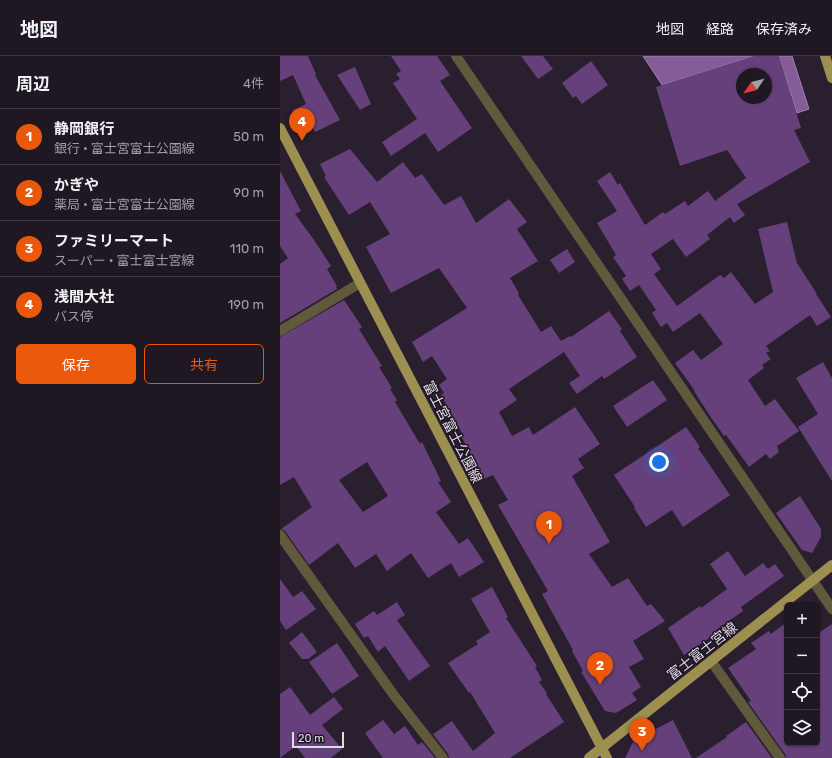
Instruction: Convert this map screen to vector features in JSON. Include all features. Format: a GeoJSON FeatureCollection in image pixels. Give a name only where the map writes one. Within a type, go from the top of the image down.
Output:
{"type":"FeatureCollection","features":[{"type":"Feature","properties":{"kind":"main road"},"geometry":{"type":"LineString","coordinates":[[825,56],[832,78]]}},
{"type":"Feature","properties":{"kind":"main road","name":"富士宮富士公園線"},"geometry":{"type":"LineString","coordinates":[[280,128],[607,758]]}},
{"type":"Feature","properties":{"kind":"main road","name":"富士富士宮線"},"geometry":{"type":"LineString","coordinates":[[589,758],[832,565]]}},
{"type":"Feature","properties":{"kind":"street"},"geometry":{"type":"LineString","coordinates":[[456,56],[832,610]]}},
{"type":"Feature","properties":{"kind":"street"},"geometry":{"type":"LineString","coordinates":[[280,331],[360,283]]}},
{"type":"Feature","properties":{"kind":"street"},"geometry":{"type":"LineString","coordinates":[[280,536],[393,694],[443,758]]}},
{"type":"Feature","properties":{"kind":"street"},"geometry":{"type":"LineString","coordinates":[[711,661],[780,758]]}},
{"type":"Feature","properties":{"kind":"shaded area"},"geometry":{"type":"Polygon","coordinates":[[[643,56],[754,56],[662,85],[643,56]]]}},
{"type":"Feature","properties":{"kind":"shaded area"},"geometry":{"type":"Polygon","coordinates":[[[779,56],[792,56],[809,109],[797,113],[779,56]]]}},
{"type":"Feature","properties":{"kind":"building"},"geometry":{"type":"Polygon","coordinates":[[[280,56],[308,56],[316,74],[315,75],[340,120],[315,132],[308,120],[300,124],[293,110],[306,104],[293,75],[280,81],[280,56]]]}},
{"type":"Feature","properties":{"kind":"building"},"geometry":{"type":"Polygon","coordinates":[[[391,56],[437,56],[450,75],[440,81],[472,128],[438,152],[425,133],[391,156],[382,142],[417,119],[393,83],[400,79],[396,74],[401,71],[391,56]]]}},
{"type":"Feature","properties":{"kind":"building"},"geometry":{"type":"Polygon","coordinates":[[[521,56],[543,56],[553,69],[538,79],[521,56]]]}},
{"type":"Feature","properties":{"kind":"building"},"geometry":{"type":"Polygon","coordinates":[[[754,56],[779,56],[801,128],[794,130],[810,162],[737,204],[745,215],[734,223],[730,217],[707,235],[710,239],[686,257],[673,239],[651,254],[661,269],[654,274],[677,306],[720,275],[724,278],[731,272],[755,304],[773,292],[758,229],[787,222],[797,263],[831,317],[817,326],[810,315],[766,346],[770,351],[766,353],[771,359],[762,365],[764,368],[748,380],[765,406],[775,399],[799,431],[777,446],[779,452],[770,459],[766,454],[749,467],[726,435],[724,436],[675,363],[693,350],[701,360],[723,344],[700,313],[673,332],[667,323],[661,327],[652,313],[656,310],[639,285],[630,291],[622,279],[626,276],[613,257],[616,255],[597,223],[617,211],[597,181],[610,172],[618,185],[620,183],[645,225],[663,212],[665,214],[685,201],[688,206],[708,191],[715,201],[746,178],[727,150],[680,166],[656,87],[754,56]]]}},
{"type":"Feature","properties":{"kind":"building"},"geometry":{"type":"Polygon","coordinates":[[[591,61],[608,85],[582,104],[576,96],[573,98],[562,83],[591,61]]]}},
{"type":"Feature","properties":{"kind":"building"},"geometry":{"type":"Polygon","coordinates":[[[355,67],[371,104],[360,110],[337,75],[355,67]]]}},
{"type":"Feature","properties":{"kind":"building"},"geometry":{"type":"Polygon","coordinates":[[[350,149],[377,182],[403,162],[415,178],[422,174],[444,205],[461,196],[476,223],[509,199],[527,222],[517,229],[538,261],[510,278],[519,293],[518,295],[541,332],[551,326],[561,341],[570,336],[571,337],[609,311],[622,329],[620,331],[637,357],[604,379],[602,376],[577,394],[569,383],[580,376],[564,352],[509,389],[517,400],[499,412],[512,436],[529,427],[533,435],[575,407],[600,444],[578,459],[584,468],[572,476],[610,542],[589,554],[612,587],[628,578],[647,606],[651,604],[665,621],[633,641],[644,659],[629,667],[641,687],[632,693],[637,700],[616,713],[605,711],[581,672],[583,671],[572,651],[573,650],[542,594],[548,591],[498,505],[508,500],[493,475],[484,479],[473,460],[461,436],[463,435],[441,395],[444,393],[439,385],[447,379],[432,356],[423,362],[412,342],[467,308],[439,268],[391,293],[366,247],[390,234],[370,202],[349,215],[324,177],[326,176],[320,164],[350,149]]]}},
{"type":"Feature","properties":{"kind":"building"},"geometry":{"type":"Polygon","coordinates":[[[280,171],[301,211],[295,214],[331,266],[327,269],[337,286],[337,289],[280,323],[280,264],[288,258],[280,246],[280,171]]]}},
{"type":"Feature","properties":{"kind":"building"},"geometry":{"type":"Polygon","coordinates":[[[567,249],[575,262],[559,273],[550,260],[567,249]]]}},
{"type":"Feature","properties":{"kind":"building"},"geometry":{"type":"Polygon","coordinates":[[[344,300],[362,327],[359,329],[382,366],[379,367],[392,388],[390,389],[397,400],[395,402],[420,444],[422,442],[441,481],[438,482],[451,502],[436,512],[459,544],[468,538],[484,562],[459,577],[451,563],[428,578],[411,553],[387,571],[376,554],[355,568],[338,543],[309,565],[285,531],[281,529],[312,507],[294,477],[280,485],[280,337],[344,300]],[[367,462],[339,480],[363,512],[388,496],[367,462]]]}},
{"type":"Feature","properties":{"kind":"building"},"geometry":{"type":"Polygon","coordinates":[[[823,362],[832,378],[832,481],[798,427],[818,414],[796,378],[823,362]]]}},
{"type":"Feature","properties":{"kind":"building"},"geometry":{"type":"Polygon","coordinates":[[[653,380],[667,400],[627,427],[613,406],[653,380]]]}},
{"type":"Feature","properties":{"kind":"building"},"geometry":{"type":"Polygon","coordinates":[[[686,427],[700,447],[698,448],[730,495],[683,527],[672,510],[646,527],[614,475],[686,427]]]}},
{"type":"Feature","properties":{"kind":"building"},"geometry":{"type":"Polygon","coordinates":[[[800,496],[821,529],[821,537],[812,553],[802,550],[776,513],[800,496]]]}},
{"type":"Feature","properties":{"kind":"building"},"geometry":{"type":"Polygon","coordinates":[[[728,551],[745,576],[763,563],[768,569],[775,564],[784,576],[741,607],[743,611],[716,630],[718,632],[684,655],[668,628],[700,606],[701,608],[727,589],[710,564],[728,551]]]}},
{"type":"Feature","properties":{"kind":"building"},"geometry":{"type":"Polygon","coordinates":[[[280,579],[293,597],[302,591],[316,609],[286,630],[280,621],[280,579]]]}},
{"type":"Feature","properties":{"kind":"building"},"geometry":{"type":"Polygon","coordinates":[[[492,587],[508,617],[506,618],[537,666],[535,667],[542,680],[539,682],[564,722],[510,758],[449,758],[448,754],[433,734],[452,721],[473,751],[495,733],[470,692],[469,693],[448,663],[478,644],[476,641],[490,632],[471,599],[492,587]]]}},
{"type":"Feature","properties":{"kind":"building"},"geometry":{"type":"Polygon","coordinates":[[[397,602],[405,615],[397,620],[430,666],[409,681],[385,646],[378,652],[368,636],[364,638],[355,624],[374,611],[377,615],[397,602]]]}},
{"type":"Feature","properties":{"kind":"building"},"geometry":{"type":"Polygon","coordinates":[[[784,624],[784,746],[820,746],[820,632],[832,624],[832,758],[786,758],[785,754],[748,702],[751,701],[728,668],[756,649],[751,643],[769,631],[771,634],[784,624]]]}},
{"type":"Feature","properties":{"kind":"building"},"geometry":{"type":"Polygon","coordinates":[[[302,632],[317,652],[308,659],[302,659],[289,643],[302,632]]]}},
{"type":"Feature","properties":{"kind":"building"},"geometry":{"type":"Polygon","coordinates":[[[337,643],[359,676],[332,694],[309,662],[337,643]]]}},
{"type":"Feature","properties":{"kind":"building"},"geometry":{"type":"Polygon","coordinates":[[[290,687],[310,715],[334,697],[343,709],[322,725],[342,749],[331,758],[305,758],[296,746],[280,758],[280,694],[290,687]]]}},
{"type":"Feature","properties":{"kind":"building"},"geometry":{"type":"Polygon","coordinates":[[[383,720],[394,734],[405,726],[418,745],[422,742],[435,758],[383,758],[365,733],[383,720]]]}},
{"type":"Feature","properties":{"kind":"building"},"geometry":{"type":"Polygon","coordinates":[[[673,720],[692,758],[625,758],[633,742],[673,720]]]}},
{"type":"Feature","properties":{"kind":"building"},"geometry":{"type":"Polygon","coordinates":[[[746,722],[772,758],[696,758],[727,737],[726,736],[746,722]]]}},
{"type":"Feature","properties":{"kind":"place","name":"浅間大社"},"geometry":{"type":"Point","coordinates":[302,141]}},
{"type":"Feature","properties":{"kind":"place","name":"静岡銀行"},"geometry":{"type":"Point","coordinates":[549,544]}},
{"type":"Feature","properties":{"kind":"place","name":"かぎや"},"geometry":{"type":"Point","coordinates":[600,685]}},
{"type":"Feature","properties":{"kind":"place","name":"ファミリーマート"},"geometry":{"type":"Point","coordinates":[642,751]}}]}
